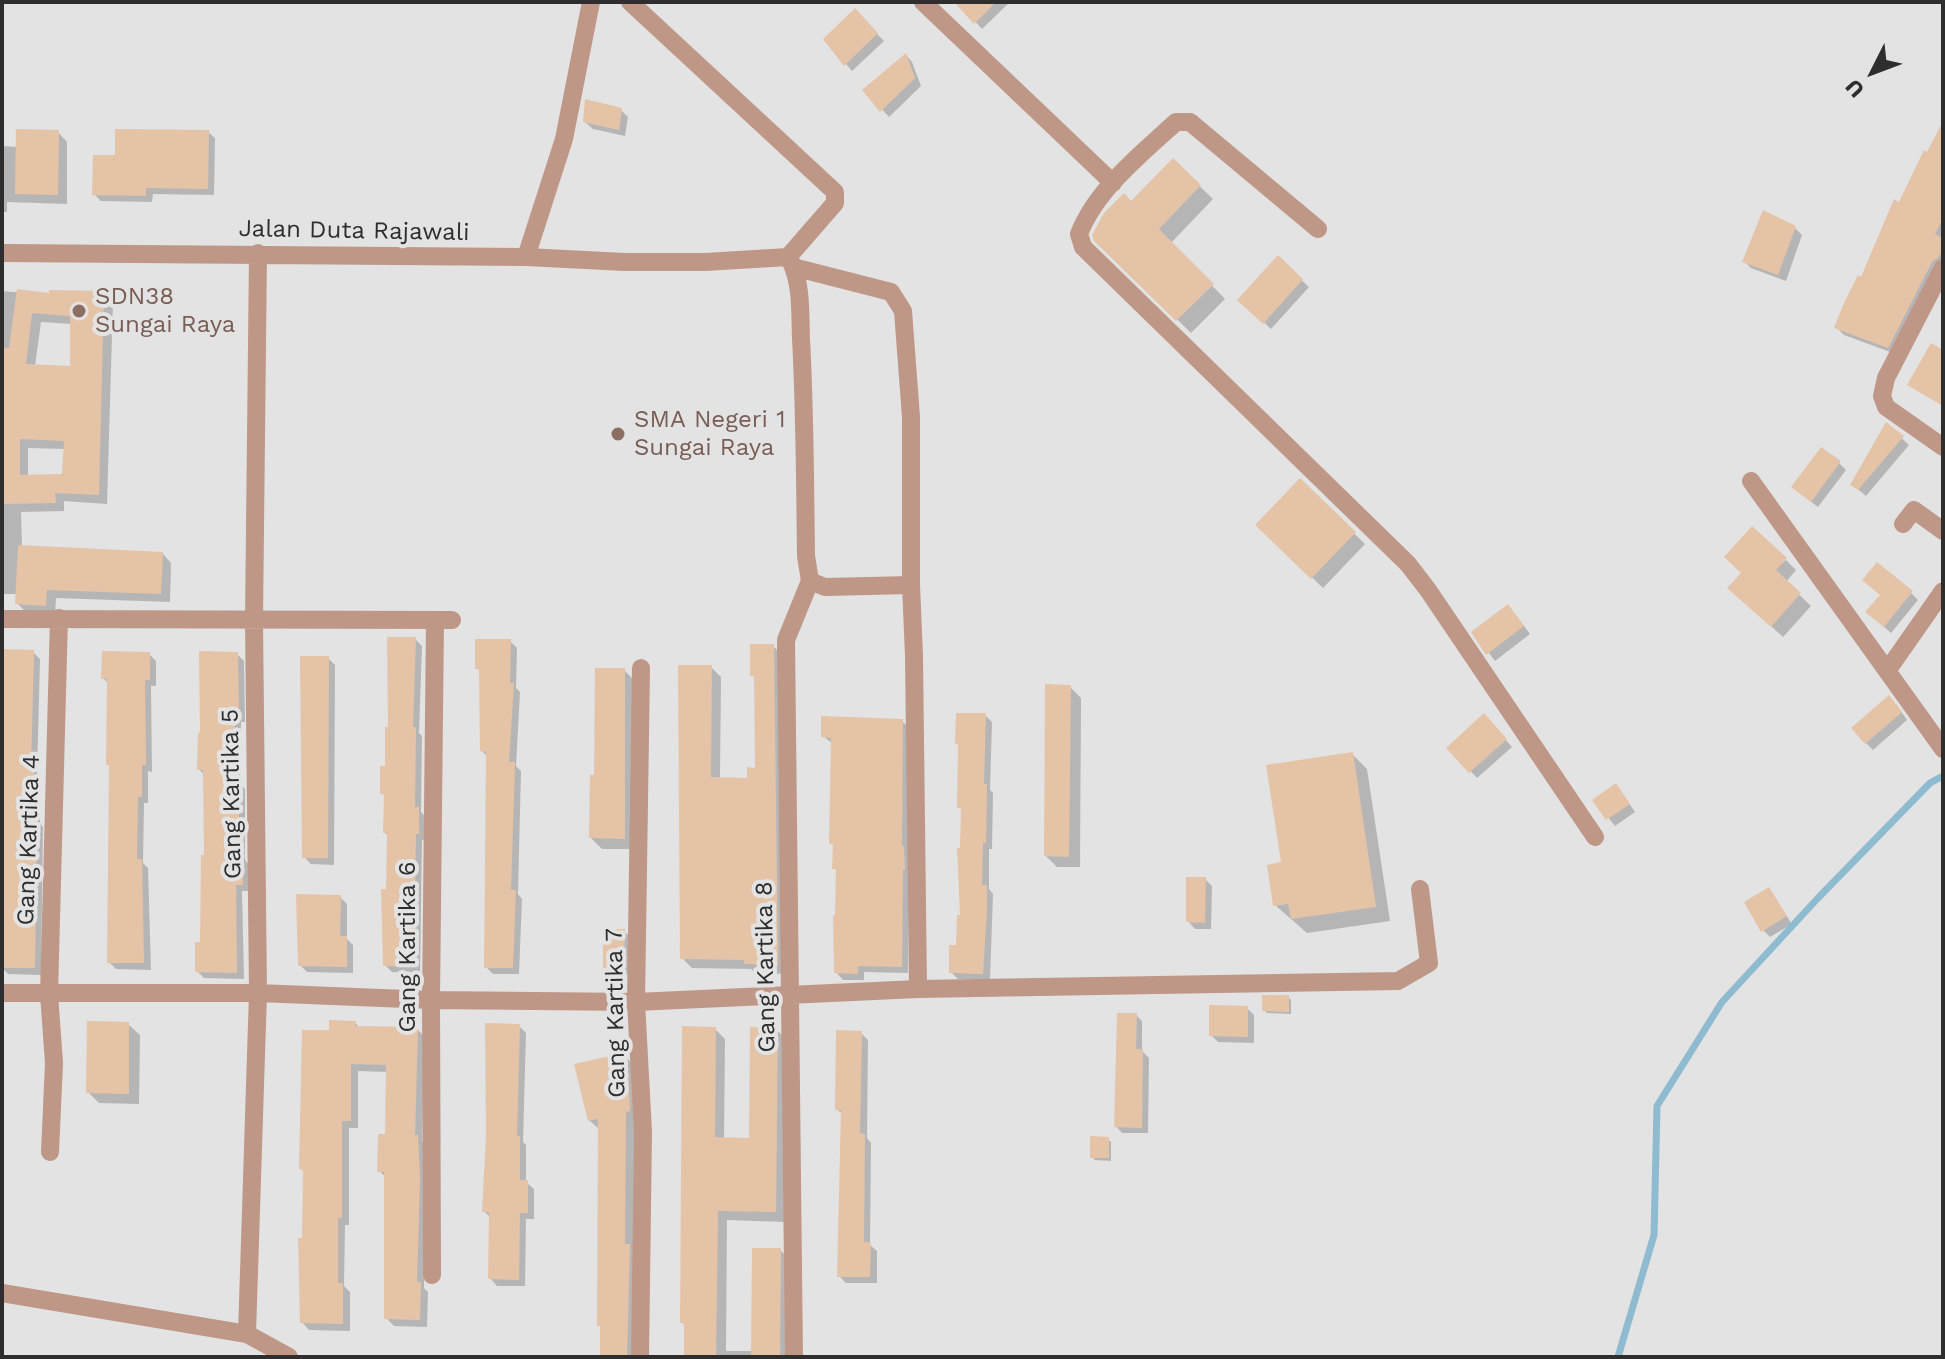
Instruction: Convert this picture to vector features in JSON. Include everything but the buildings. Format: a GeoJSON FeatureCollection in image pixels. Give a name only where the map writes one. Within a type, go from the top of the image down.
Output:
{"type":"FeatureCollection","features":[{"type":"Feature","properties":{"kind":"street"},"geometry":{"type":"LineString","coordinates":[[526,257],[564,139],[591,2]]}},
{"type":"Feature","properties":{"kind":"street"},"geometry":{"type":"LineString","coordinates":[[630,2],[835,192],[835,203],[791,262]]}},
{"type":"Feature","properties":{"kind":"street"},"geometry":{"type":"LineString","coordinates":[[923,2],[1113,183]]}},
{"type":"Feature","properties":{"kind":"street"},"geometry":{"type":"LineString","coordinates":[[1318,229],[1190,122],[1183,120],[1176,122],[1113,183],[1084,219],[1079,234],[1083,247],[1408,564],[1595,837]]}},
{"type":"Feature","properties":{"kind":"street","name":"Jalan Duta Rajawali"},"geometry":{"type":"LineString","coordinates":[[2,253],[258,253],[526,257],[625,262],[791,262],[891,292],[903,311],[911,417],[918,989]]}},
{"type":"Feature","properties":{"kind":"street","name":"Gang Kartika 5"},"geometry":{"type":"LineString","coordinates":[[247,1334],[258,993],[254,621],[258,253]]}},
{"type":"Feature","properties":{"kind":"street","name":"Gang Kartika 8"},"geometry":{"type":"LineString","coordinates":[[791,262],[798,292],[803,372],[806,556],[810,581],[786,640],[794,1357]]}},
{"type":"Feature","properties":{"kind":"street"},"geometry":{"type":"LineString","coordinates":[[1943,268],[1886,378],[1882,396],[1886,407],[1943,447]]}},
{"type":"Feature","properties":{"kind":"street"},"geometry":{"type":"LineString","coordinates":[[1751,481],[1943,749]]}},
{"type":"Feature","properties":{"kind":"street"},"geometry":{"type":"LineString","coordinates":[[1903,524],[1914,510],[1943,531]]}},
{"type":"Feature","properties":{"kind":"street"},"geometry":{"type":"LineString","coordinates":[[810,581],[825,587],[911,585]]}},
{"type":"Feature","properties":{"kind":"street"},"geometry":{"type":"LineString","coordinates":[[1887,671],[1943,591]]}},
{"type":"Feature","properties":{"kind":"street","name":"Gang Kartika 4"},"geometry":{"type":"LineString","coordinates":[[50,1152],[54,1063],[49,994],[59,618]]}},
{"type":"Feature","properties":{"kind":"street"},"geometry":{"type":"LineString","coordinates":[[2,619],[254,621]]}},
{"type":"Feature","properties":{"kind":"street","name":"Gang Kartika 6"},"geometry":{"type":"LineString","coordinates":[[254,621],[444,620],[431,1000],[432,1275]]}},
{"type":"Feature","properties":{"kind":"street","name":"Gang Kartika 7"},"geometry":{"type":"LineString","coordinates":[[640,1357],[643,1147],[636,1002],[641,668]]}},
{"type":"Feature","properties":{"kind":"street"},"geometry":{"type":"LineString","coordinates":[[2,993],[258,993],[431,1000],[636,1002],[918,989],[1398,981],[1429,963],[1420,889]]}},
{"type":"Feature","properties":{"kind":"street"},"geometry":{"type":"LineString","coordinates":[[2,1293],[247,1334],[289,1357]]}},
{"type":"Feature","properties":{"kind":"waterway"},"geometry":{"type":"LineString","coordinates":[[1618,1357],[1654,1235],[1657,1106],[1722,1002],[1930,783],[1943,776]]}},
{"type":"Feature","properties":{"kind":"place","name":"SDN38 Sungai Raya"},"geometry":{"type":"Point","coordinates":[79,311]}},
{"type":"Feature","properties":{"kind":"place","name":"SMA Negeri 1 Sungai Raya"},"geometry":{"type":"Point","coordinates":[618,434]}}]}
